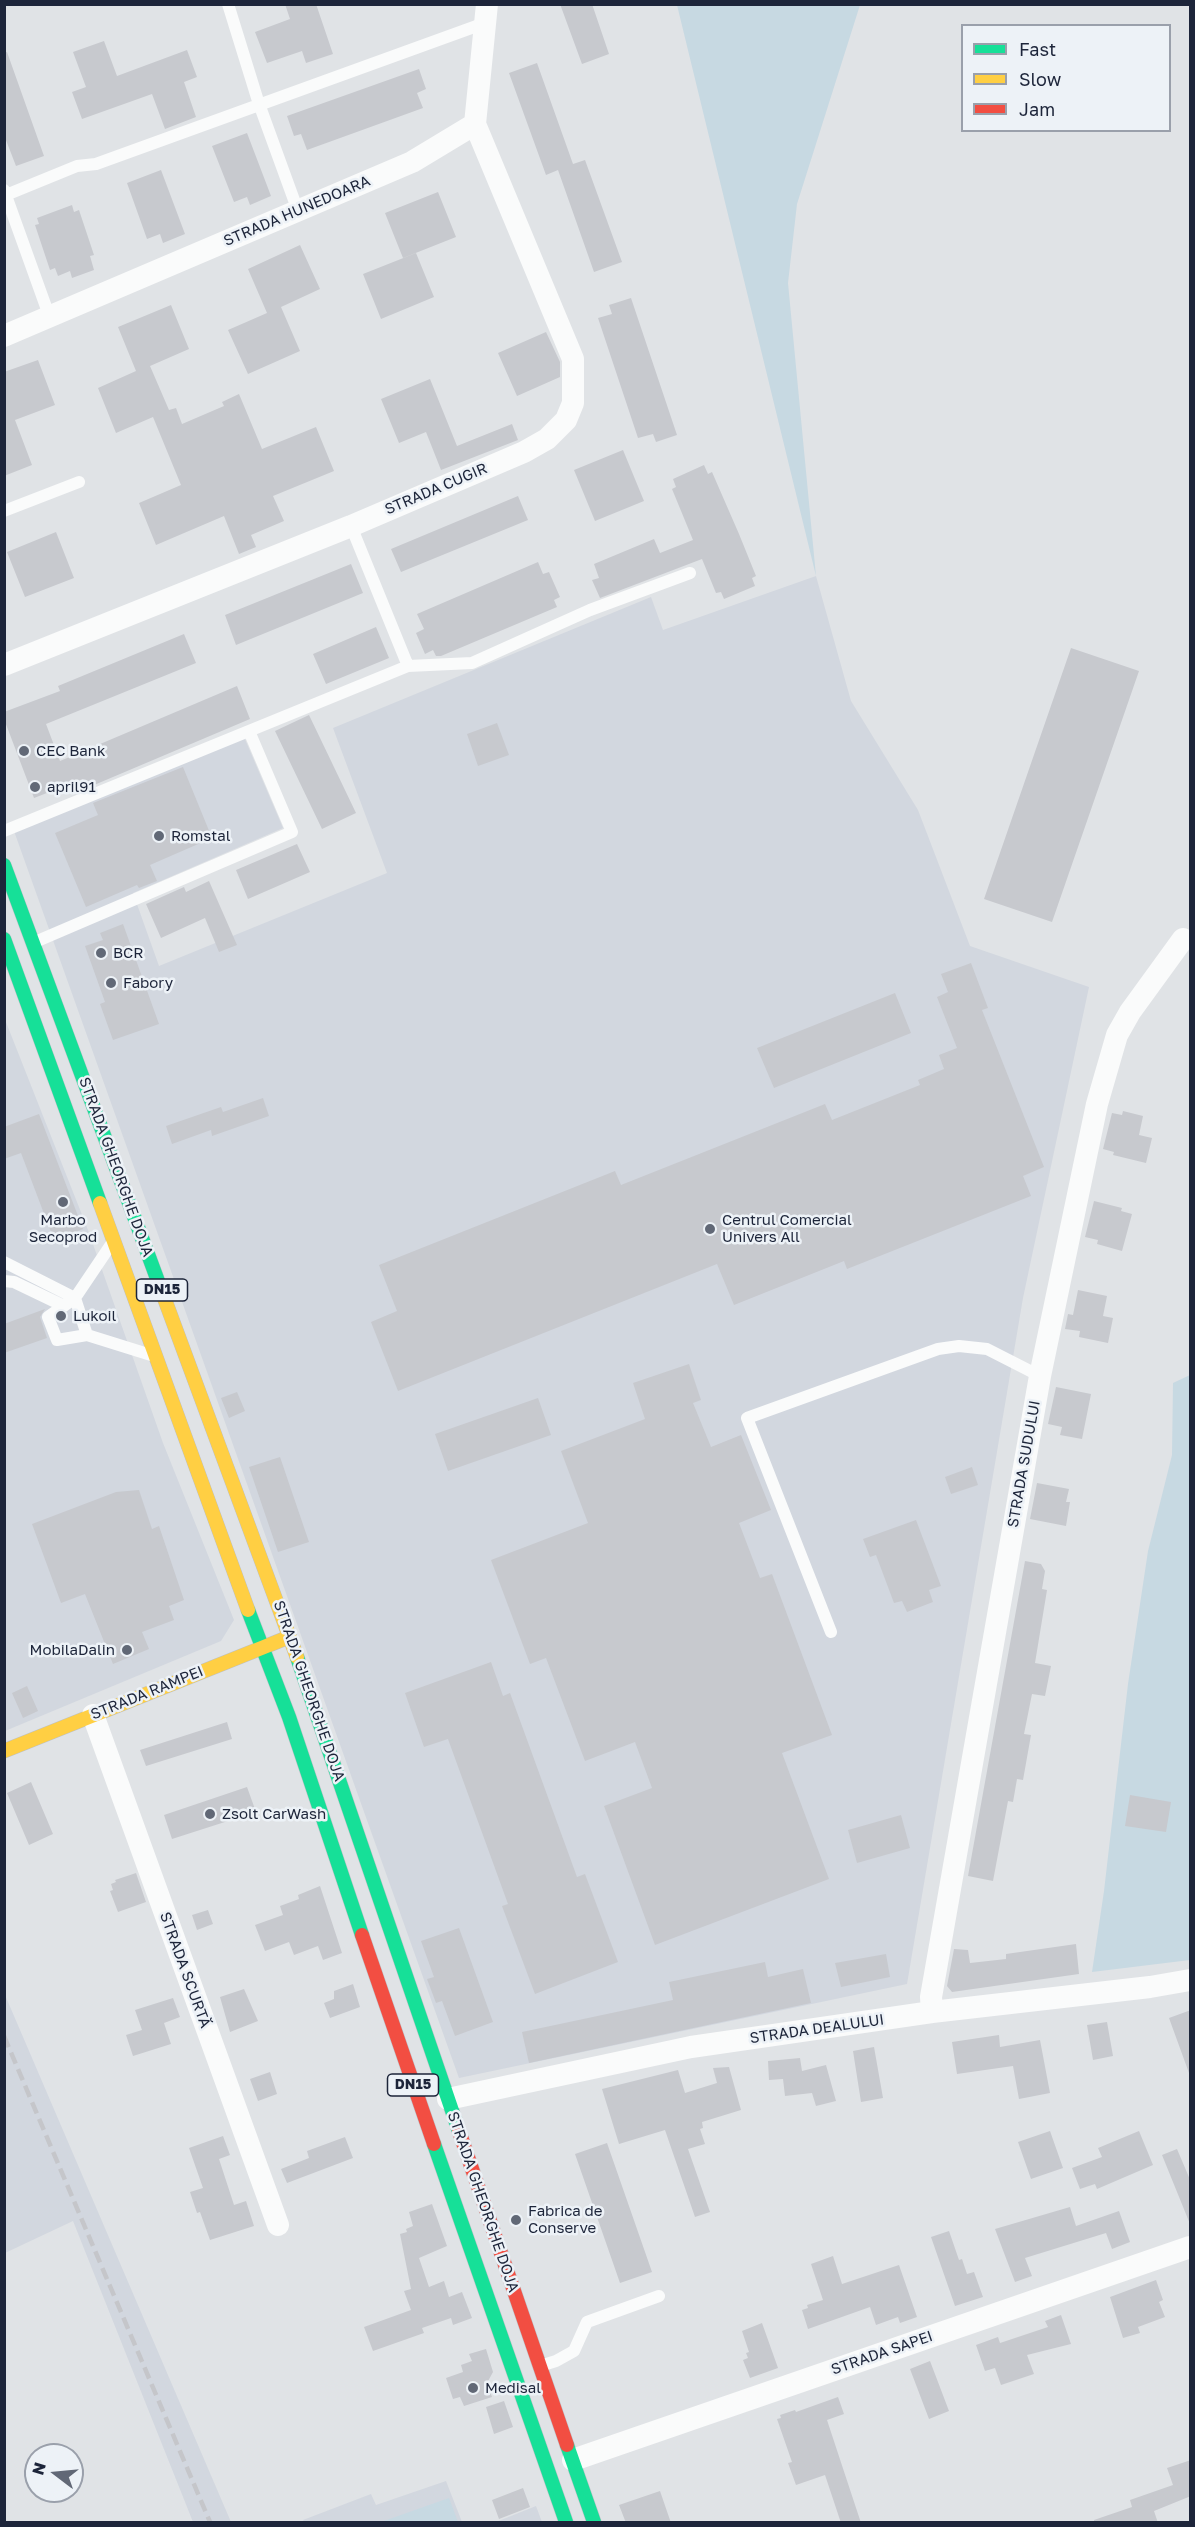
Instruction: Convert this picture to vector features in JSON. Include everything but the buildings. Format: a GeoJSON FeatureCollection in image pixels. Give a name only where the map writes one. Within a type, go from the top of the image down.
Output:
{"type":"FeatureCollection","features":[{"type":"Feature","properties":{"kind":"main road","name":"STRADA GHEORGHE DOJA"},"geometry":{"type":"LineString","coordinates":[[4,865],[290,1636],[594,2523]]}},
{"type":"Feature","properties":{"kind":"main road","name":"STRADA GHEORGHE DOJA"},"geometry":{"type":"LineString","coordinates":[[4,939],[14,995],[114,1240],[261,1647],[289,1717],[404,2059],[566,2523]]}},
{"type":"Feature","properties":{"kind":"main road","name":"STRADA RAMPEI"},"geometry":{"type":"LineString","coordinates":[[4,1750],[290,1636]]}},
{"type":"Feature","properties":{"kind":"street"},"geometry":{"type":"LineString","coordinates":[[475,124],[486,14]]}},
{"type":"Feature","properties":{"kind":"street","name":"STRADA HUNEDOARA"},"geometry":{"type":"LineString","coordinates":[[4,336],[412,162],[475,124]]}},
{"type":"Feature","properties":{"kind":"street","name":"STRADA CUGIR"},"geometry":{"type":"LineString","coordinates":[[6,661],[351,526],[524,452],[547,439],[566,420],[573,403],[573,359],[475,124]]}},
{"type":"Feature","properties":{"kind":"street","name":"STRADA SUDULUI"},"geometry":{"type":"LineString","coordinates":[[932,2012],[931,1996],[1040,1376],[1106,1069],[1118,1035],[1130,1012],[1184,939]]}},
{"type":"Feature","properties":{"kind":"street","name":"STRADA SCURTĂ"},"geometry":{"type":"LineString","coordinates":[[93,1715],[278,2225]]}},
{"type":"Feature","properties":{"kind":"street","name":"STRADA DEALULUI"},"geometry":{"type":"LineString","coordinates":[[448,2100],[691,2047],[932,2012],[1191,1980]]}},
{"type":"Feature","properties":{"kind":"street","name":"STRADA SAPEI"},"geometry":{"type":"LineString","coordinates":[[573,2460],[1191,2247]]}},
{"type":"Feature","properties":{"kind":"lane"},"geometry":{"type":"LineString","coordinates":[[228,4],[259,104],[298,211]]}},
{"type":"Feature","properties":{"kind":"lane"},"geometry":{"type":"LineString","coordinates":[[50,318],[5,193],[77,166],[96,164],[259,104],[486,14]]}},
{"type":"Feature","properties":{"kind":"lane"},"geometry":{"type":"LineString","coordinates":[[4,512],[79,482]]}},
{"type":"Feature","properties":{"kind":"lane"},"geometry":{"type":"LineString","coordinates":[[351,526],[408,666]]}},
{"type":"Feature","properties":{"kind":"lane"},"geometry":{"type":"LineString","coordinates":[[4,831],[408,666],[472,663],[590,610],[690,573]]}},
{"type":"Feature","properties":{"kind":"lane"},"geometry":{"type":"LineString","coordinates":[[33,943],[292,832],[249,731]]}},
{"type":"Feature","properties":{"kind":"lane"},"geometry":{"type":"LineString","coordinates":[[114,1240],[75,1298],[48,1317],[57,1340],[87,1335],[156,1357]]}},
{"type":"Feature","properties":{"kind":"lane"},"geometry":{"type":"LineString","coordinates":[[4,1262],[75,1298],[87,1335]]}},
{"type":"Feature","properties":{"kind":"lane"},"geometry":{"type":"LineString","coordinates":[[4,1281],[14,1282],[64,1306]]}},
{"type":"Feature","properties":{"kind":"lane"},"geometry":{"type":"LineString","coordinates":[[831,1632],[747,1418],[938,1349],[959,1346],[987,1349],[1040,1376]]}},
{"type":"Feature","properties":{"kind":"lane"},"geometry":{"type":"LineString","coordinates":[[539,2366],[556,2361],[574,2351],[587,2322],[658,2296]]}},
{"type":"Feature","properties":{"kind":"shaded area"},"geometry":{"type":"Polygon","coordinates":[[[677,5],[860,5],[797,204],[788,283],[816,576],[677,5]]]}},
{"type":"Feature","properties":{"kind":"shaded area"},"geometry":{"type":"Polygon","coordinates":[[[816,576],[851,701],[918,810],[970,946],[1089,987],[1023,1298],[907,1984],[459,2078],[14,831],[244,737],[283,828],[133,893],[159,966],[387,873],[333,728],[651,597],[663,630],[816,576]]]}},
{"type":"Feature","properties":{"kind":"shaded area"},"geometry":{"type":"Polygon","coordinates":[[[4,1017],[88,1230],[163,1443],[234,1620],[221,1641],[5,1731],[4,1017]]]}},
{"type":"Feature","properties":{"kind":"shaded area"},"geometry":{"type":"Polygon","coordinates":[[[1190,1375],[1190,1960],[1092,1972],[1104,1891],[1128,1684],[1148,1551],[1172,1455],[1173,1383],[1190,1375]]]}},
{"type":"Feature","properties":{"kind":"shaded area"},"geometry":{"type":"Polygon","coordinates":[[[4,1995],[231,2522],[193,2522],[73,2221],[5,2253],[4,1995]]]}},
{"type":"Feature","properties":{"kind":"shaded area"},"geometry":{"type":"Polygon","coordinates":[[[446,2481],[462,2522],[304,2522],[303,2520],[371,2494],[376,2505],[446,2481]]]}},
{"type":"Feature","properties":{"kind":"shaded area"},"geometry":{"type":"Polygon","coordinates":[[[449,2498],[458,2522],[381,2522],[449,2498]]]}},
{"type":"Feature","properties":{"kind":"shaded area"},"geometry":{"type":"Polygon","coordinates":[[[536,2506],[542,2522],[496,2522],[536,2506]]]}},
{"type":"Feature","properties":{"kind":"railway"},"geometry":{"type":"LineString","coordinates":[[4,2036],[210,2522]]}},
{"type":"Feature","properties":{"kind":"traffic: fast"},"geometry":{"type":"LineString","coordinates":[[4,865],[162,1292]]}},
{"type":"Feature","properties":{"kind":"traffic: fast"},"geometry":{"type":"LineString","coordinates":[[4,939],[100,1203]]}},
{"type":"Feature","properties":{"kind":"traffic: fast"},"geometry":{"type":"LineString","coordinates":[[248,1610],[289,1717],[362,1935]]}},
{"type":"Feature","properties":{"kind":"traffic: fast"},"geometry":{"type":"LineString","coordinates":[[297,1657],[459,2131]]}},
{"type":"Feature","properties":{"kind":"traffic: fast"},"geometry":{"type":"LineString","coordinates":[[434,2144],[566,2522]]}},
{"type":"Feature","properties":{"kind":"traffic: fast"},"geometry":{"type":"LineString","coordinates":[[567,2445],[594,2522]]}},
{"type":"Feature","properties":{"kind":"traffic: slow"},"geometry":{"type":"LineString","coordinates":[[100,1203],[248,1610]]}},
{"type":"Feature","properties":{"kind":"traffic: slow"},"geometry":{"type":"LineString","coordinates":[[162,1292],[297,1657]]}},
{"type":"Feature","properties":{"kind":"traffic: slow"},"geometry":{"type":"LineString","coordinates":[[4,1751],[289,1637]]}},
{"type":"Feature","properties":{"kind":"traffic: jam"},"geometry":{"type":"LineString","coordinates":[[362,1935],[434,2144]]}},
{"type":"Feature","properties":{"kind":"traffic: jam"},"geometry":{"type":"LineString","coordinates":[[459,2131],[567,2445]]}},
{"type":"Feature","properties":{"kind":"place","name":"CEC Bank"},"geometry":{"type":"Point","coordinates":[24,751]}},
{"type":"Feature","properties":{"kind":"place","name":"april91"},"geometry":{"type":"Point","coordinates":[35,787]}},
{"type":"Feature","properties":{"kind":"place","name":"Romstal"},"geometry":{"type":"Point","coordinates":[159,836]}},
{"type":"Feature","properties":{"kind":"place","name":"BCR"},"geometry":{"type":"Point","coordinates":[101,953]}},
{"type":"Feature","properties":{"kind":"place","name":"Fabory"},"geometry":{"type":"Point","coordinates":[111,983]}},
{"type":"Feature","properties":{"kind":"place","name":"Marbo Secoprod"},"geometry":{"type":"Point","coordinates":[63,1202]}},
{"type":"Feature","properties":{"kind":"place","name":"Centrul Comercial Univers All"},"geometry":{"type":"Point","coordinates":[710,1229]}},
{"type":"Feature","properties":{"kind":"place","name":"Lukoil"},"geometry":{"type":"Point","coordinates":[61,1316]}},
{"type":"Feature","properties":{"kind":"place","name":"MobilaDalin"},"geometry":{"type":"Point","coordinates":[127,1650]}},
{"type":"Feature","properties":{"kind":"place","name":"Zsolt CarWash"},"geometry":{"type":"Point","coordinates":[210,1814]}},
{"type":"Feature","properties":{"kind":"place","name":"Fabrica de Conserve"},"geometry":{"type":"Point","coordinates":[516,2220]}},
{"type":"Feature","properties":{"kind":"place","name":"Medisal"},"geometry":{"type":"Point","coordinates":[473,2388]}}]}
